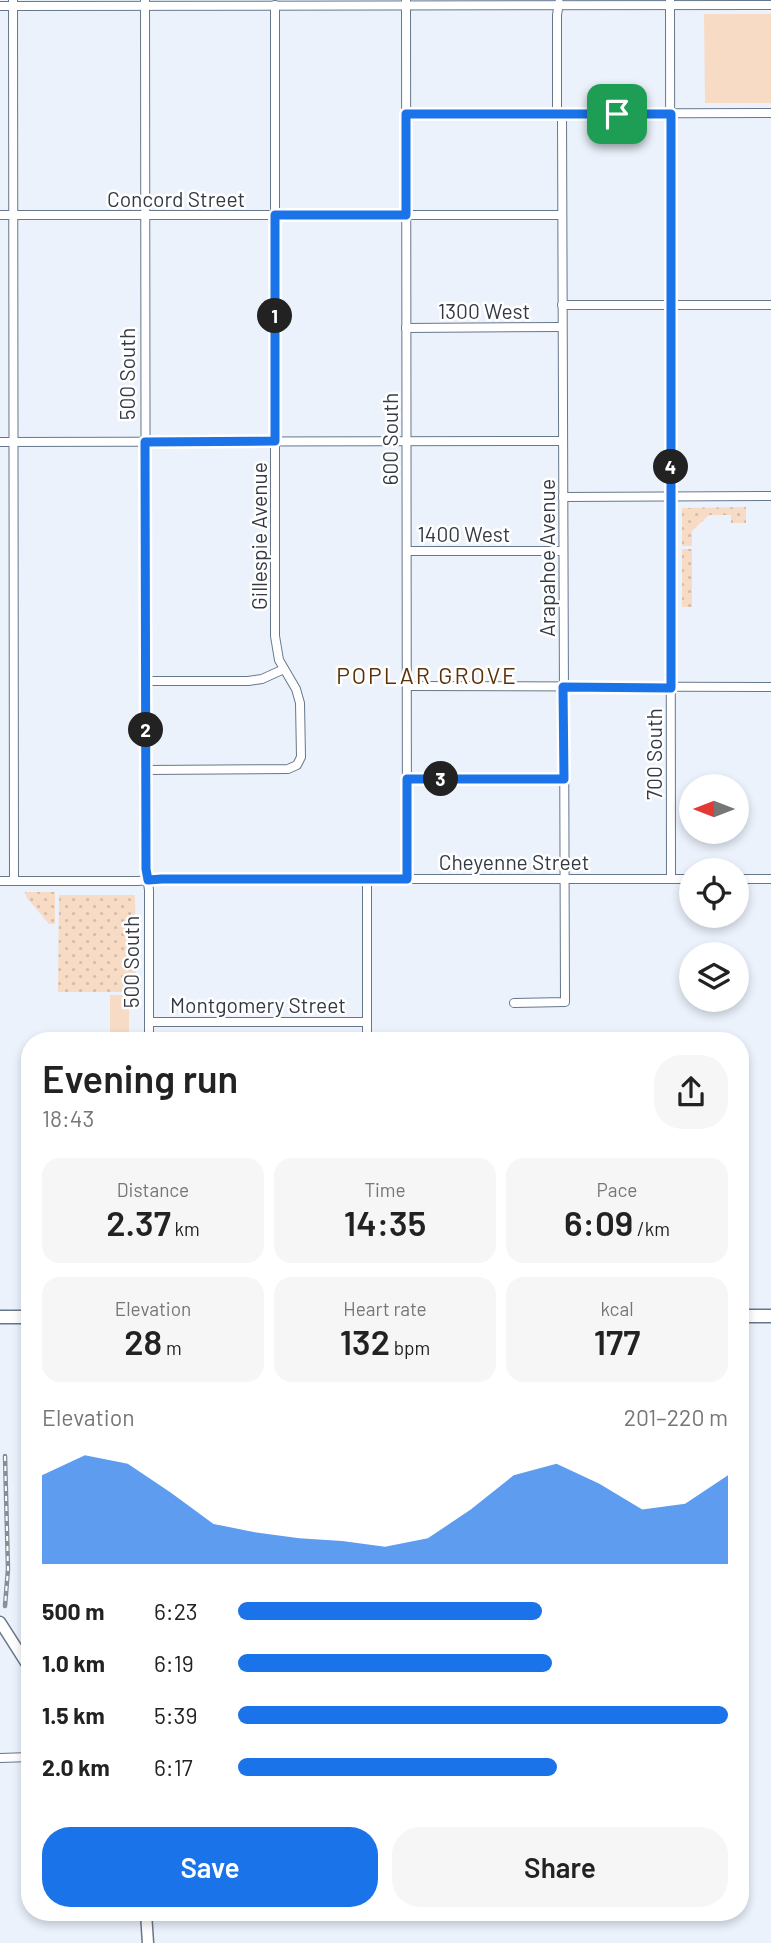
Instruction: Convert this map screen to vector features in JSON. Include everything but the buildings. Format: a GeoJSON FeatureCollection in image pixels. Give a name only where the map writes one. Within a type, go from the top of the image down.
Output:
{"type":"FeatureCollection","features":[{"type":"Feature","properties":{"kind":"main road"},"geometry":{"type":"LineString","coordinates":[[749,1316],[771,1316]]}},
{"type":"Feature","properties":{"kind":"main road"},"geometry":{"type":"LineString","coordinates":[[0,1317],[21,1317]]}},
{"type":"Feature","properties":{"kind":"street"},"geometry":{"type":"LineString","coordinates":[[0,6],[13,3],[275,5],[670,2],[771,5]]}},
{"type":"Feature","properties":{"kind":"street","name":"700 South"},"geometry":{"type":"LineString","coordinates":[[670,2],[671,879]]}},
{"type":"Feature","properties":{"kind":"street"},"geometry":{"type":"LineString","coordinates":[[13,3],[14,881]]}},
{"type":"Feature","properties":{"kind":"street","name":"500 South"},"geometry":{"type":"LineString","coordinates":[[145,3],[145,681],[149,1032]]}},
{"type":"Feature","properties":{"kind":"street","name":"600 South"},"geometry":{"type":"LineString","coordinates":[[406,3],[407,879]]}},
{"type":"Feature","properties":{"kind":"street","name":"Arapahoe Avenue"},"geometry":{"type":"LineString","coordinates":[[514,1003],[565,1002],[562,215],[556,15],[559,3]]}},
{"type":"Feature","properties":{"kind":"street","name":"Gillespie Avenue"},"geometry":{"type":"LineString","coordinates":[[146,770],[288,769],[297,765],[301,757],[300,704],[296,689],[277,655],[275,636],[275,5]]}},
{"type":"Feature","properties":{"kind":"street"},"geometry":{"type":"LineString","coordinates":[[406,114],[771,113]]}},
{"type":"Feature","properties":{"kind":"street","name":"Concord Street"},"geometry":{"type":"LineString","coordinates":[[0,215],[562,215]]}},
{"type":"Feature","properties":{"kind":"street"},"geometry":{"type":"LineString","coordinates":[[562,305],[771,305]]}},
{"type":"Feature","properties":{"kind":"street","name":"1300 West"},"geometry":{"type":"LineString","coordinates":[[406,328],[562,327]]}},
{"type":"Feature","properties":{"kind":"street"},"geometry":{"type":"LineString","coordinates":[[0,442],[563,441]]}},
{"type":"Feature","properties":{"kind":"street"},"geometry":{"type":"LineString","coordinates":[[563,497],[771,496]]}},
{"type":"Feature","properties":{"kind":"street","name":"1400 West"},"geometry":{"type":"LineString","coordinates":[[407,551],[563,551]]}},
{"type":"Feature","properties":{"kind":"street"},"geometry":{"type":"LineString","coordinates":[[145,681],[248,681],[262,679],[284,669]]}},
{"type":"Feature","properties":{"kind":"street"},"geometry":{"type":"LineString","coordinates":[[407,686],[771,688]]}},
{"type":"Feature","properties":{"kind":"street"},"geometry":{"type":"LineString","coordinates":[[407,779],[564,779]]}},
{"type":"Feature","properties":{"kind":"street"},"geometry":{"type":"LineString","coordinates":[[367,879],[367,1032]]}},
{"type":"Feature","properties":{"kind":"street","name":"Cheyenne Street"},"geometry":{"type":"LineString","coordinates":[[0,881],[679,879]]}},
{"type":"Feature","properties":{"kind":"street"},"geometry":{"type":"LineString","coordinates":[[749,879],[771,879]]}},
{"type":"Feature","properties":{"kind":"street","name":"Montgomery Street"},"geometry":{"type":"LineString","coordinates":[[149,1022],[367,1022]]}},
{"type":"Feature","properties":{"kind":"street"},"geometry":{"type":"LineString","coordinates":[[0,1622],[21,1655]]}},
{"type":"Feature","properties":{"kind":"street"},"geometry":{"type":"LineString","coordinates":[[0,1758],[21,1757]]}},
{"type":"Feature","properties":{"kind":"street"},"geometry":{"type":"LineString","coordinates":[[147,1921],[148,1943]]}},
{"type":"Feature","properties":{"kind":"shaded area"},"geometry":{"type":"Polygon","coordinates":[[[704,14],[771,14],[771,103],[705,103],[704,14]]]}},
{"type":"Feature","properties":{"kind":"shaded area"},"geometry":{"type":"Polygon","coordinates":[[[746,507],[746,523],[731,523],[731,515],[709,515],[692,531],[692,546],[682,546],[682,508],[746,507]]]}},
{"type":"Feature","properties":{"kind":"shaded area"},"geometry":{"type":"Polygon","coordinates":[[[682,549],[692,549],[692,607],[682,607],[682,549]]]}},
{"type":"Feature","properties":{"kind":"shaded area"},"geometry":{"type":"Polygon","coordinates":[[[25,892],[55,892],[55,924],[49,924],[25,892]]]}},
{"type":"Feature","properties":{"kind":"shaded area"},"geometry":{"type":"Polygon","coordinates":[[[59,895],[135,895],[136,985],[124,992],[58,992],[59,895]]]}},
{"type":"Feature","properties":{"kind":"shaded area"},"geometry":{"type":"Polygon","coordinates":[[[110,995],[129,995],[129,1032],[110,1032],[110,995]]]}},
{"type":"Feature","properties":{"kind":"railway"},"geometry":{"type":"LineString","coordinates":[[5,1456],[8,1569],[5,1606]]}},
{"type":"Feature","properties":{"kind":"district","name":"POPLAR GROVE"},"geometry":{"type":"Point","coordinates":[427,675]}},
{"type":"Feature","properties":{"kind":"route"},"geometry":{"type":"LineString","coordinates":[[406,114],[617,114],[671,114],[671,688],[563,687],[564,779],[407,779],[407,879],[148,880],[145,442],[275,441],[275,215],[406,215],[406,114]]}}]}
